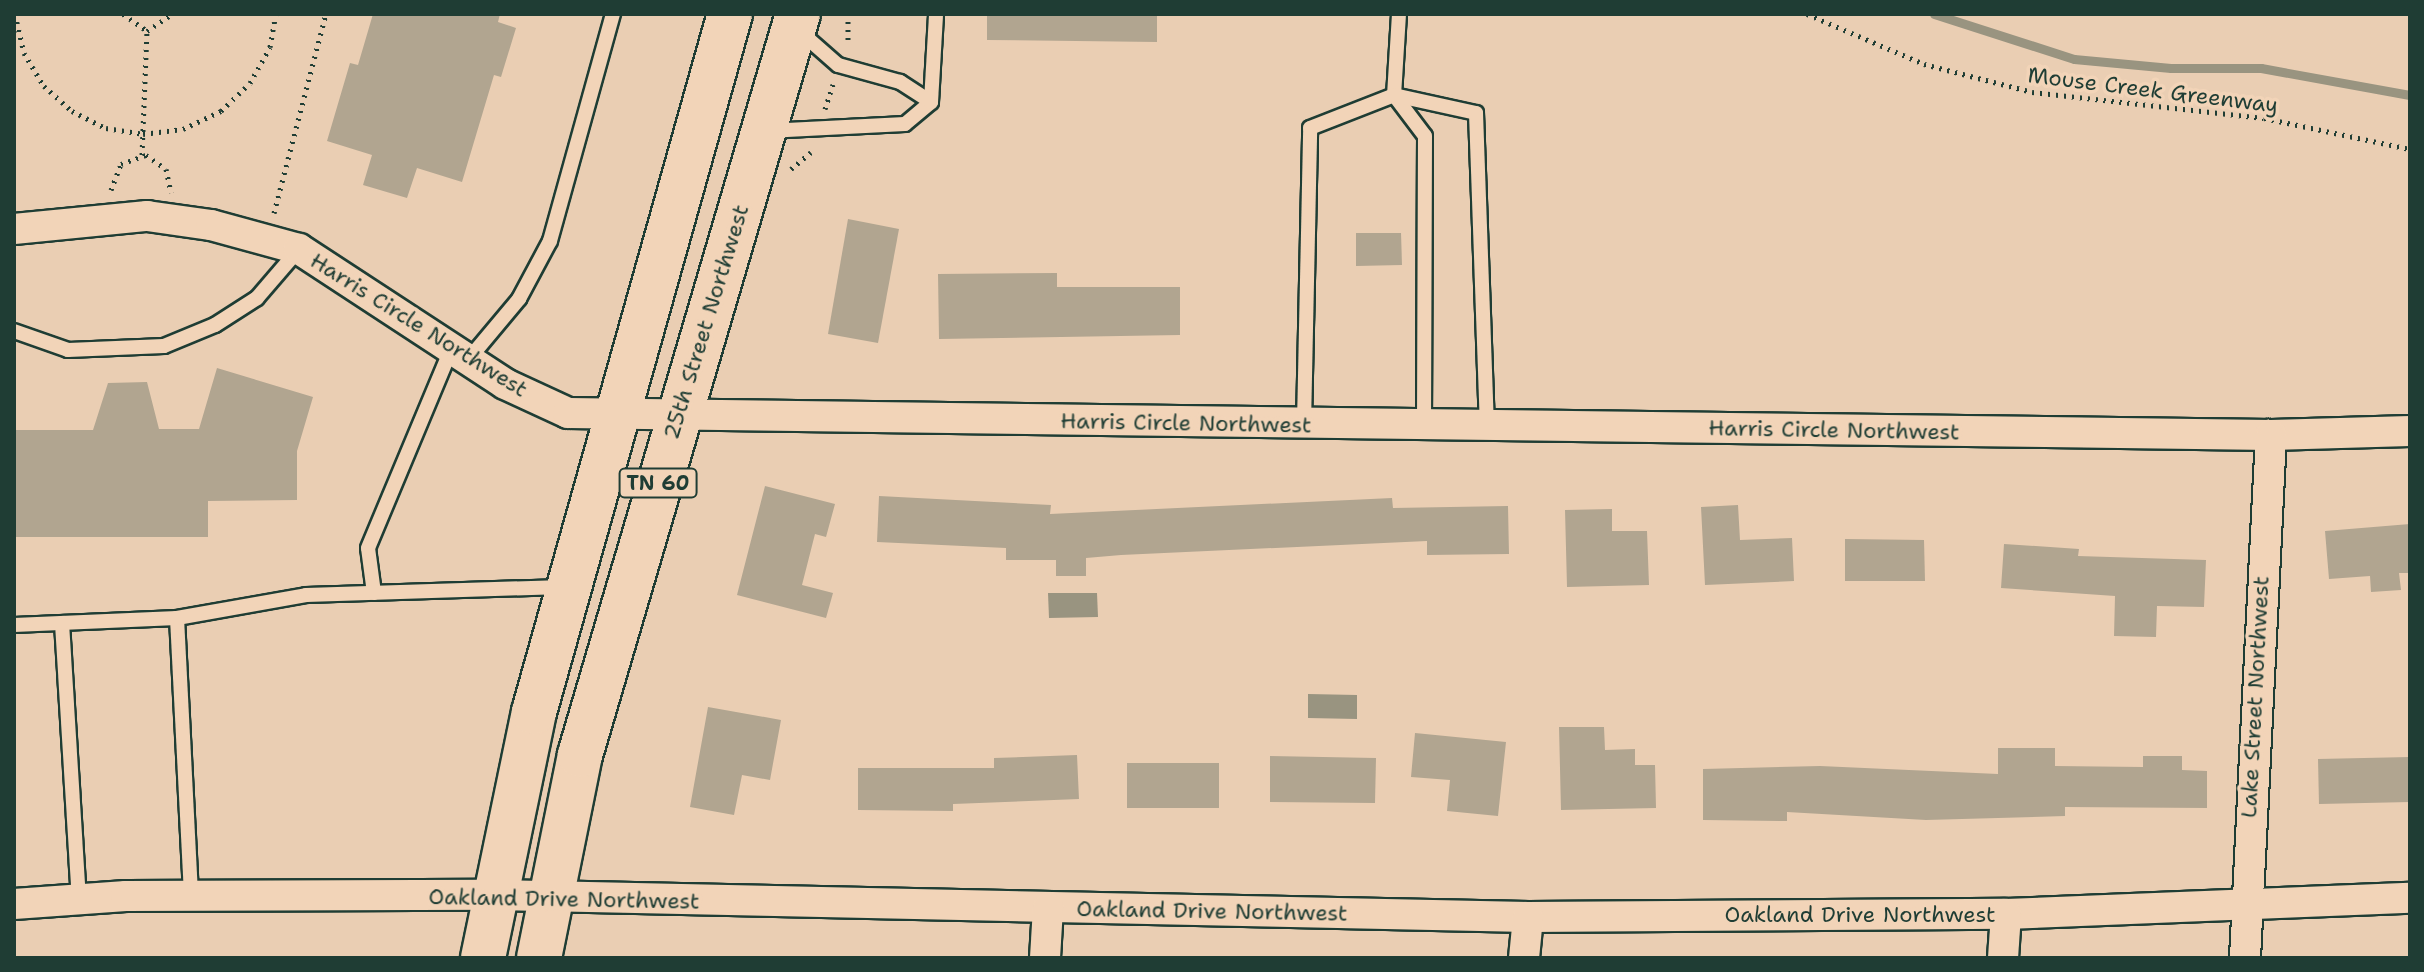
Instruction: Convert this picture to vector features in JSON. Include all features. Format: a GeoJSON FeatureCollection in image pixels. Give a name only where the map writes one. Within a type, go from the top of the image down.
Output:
{"type":"FeatureCollection","features":[{"type":"Feature","properties":{"kind":"highway","name":"TN 60"},"geometry":{"type":"LineString","coordinates":[[483,958],[491,895],[570,587],[730,14]]}},
{"type":"Feature","properties":{"kind":"highway","name":"25th Street Northwest"},"geometry":{"type":"LineString","coordinates":[[539,958],[547,899],[580,755],[796,21]]}},
{"type":"Feature","properties":{"kind":"street","name":"Harris Circle Northwest"},"geometry":{"type":"LineString","coordinates":[[14,229],[109,215],[169,219],[299,249],[460,355],[568,413],[677,417],[2271,435],[2410,431]]}},
{"type":"Feature","properties":{"kind":"street","name":"Lake Street Northwest"},"geometry":{"type":"LineString","coordinates":[[2245,958],[2243,904],[2271,435]]}},
{"type":"Feature","properties":{"kind":"street","name":"Oakland Drive Northwest"},"geometry":{"type":"LineString","coordinates":[[14,904],[191,896],[491,895],[547,899],[1528,917],[2006,914],[2410,898]]}},
{"type":"Feature","properties":{"kind":"street"},"geometry":{"type":"LineString","coordinates":[[1045,958],[1048,908]]}},
{"type":"Feature","properties":{"kind":"street"},"geometry":{"type":"LineString","coordinates":[[2003,958],[2006,914]]}},
{"type":"Feature","properties":{"kind":"street"},"geometry":{"type":"LineString","coordinates":[[1524,958],[1528,917]]}},
{"type":"Feature","properties":{"kind":"lane"},"geometry":{"type":"LineString","coordinates":[[374,593],[368,548],[460,355],[519,299],[550,241],[613,14]]}},
{"type":"Feature","properties":{"kind":"lane"},"geometry":{"type":"LineString","coordinates":[[763,132],[905,124],[931,102],[936,14]]}},
{"type":"Feature","properties":{"kind":"lane"},"geometry":{"type":"LineString","coordinates":[[1399,14],[1394,95],[1425,136],[1424,426]]}},
{"type":"Feature","properties":{"kind":"lane"},"geometry":{"type":"LineString","coordinates":[[796,21],[838,65],[900,82],[931,102]]}},
{"type":"Feature","properties":{"kind":"lane"},"geometry":{"type":"LineString","coordinates":[[1304,424],[1310,128],[1394,95],[1476,113],[1487,427]]}},
{"type":"Feature","properties":{"kind":"lane"},"geometry":{"type":"LineString","coordinates":[[14,331],[68,350],[164,346],[257,298],[299,249]]}},
{"type":"Feature","properties":{"kind":"lane"},"geometry":{"type":"LineString","coordinates":[[14,625],[177,618],[306,595],[570,587]]}},
{"type":"Feature","properties":{"kind":"lane"},"geometry":{"type":"LineString","coordinates":[[177,618],[191,896]]}},
{"type":"Feature","properties":{"kind":"lane"},"geometry":{"type":"LineString","coordinates":[[62,623],[79,899]]}},
{"type":"Feature","properties":{"kind":"path"},"geometry":{"type":"LineString","coordinates":[[15,14],[24,53],[44,86],[72,111],[106,128],[143,134],[183,129],[221,111],[250,83],[270,47],[276,14]]}},
{"type":"Feature","properties":{"kind":"path"},"geometry":{"type":"LineString","coordinates":[[123,14],[147,31]]}},
{"type":"Feature","properties":{"kind":"path"},"geometry":{"type":"LineString","coordinates":[[147,31],[172,14]]}},
{"type":"Feature","properties":{"kind":"path"},"geometry":{"type":"LineString","coordinates":[[267,241],[326,14]]}},
{"type":"Feature","properties":{"kind":"path","name":"Mouse Creek Greenway"},"geometry":{"type":"LineString","coordinates":[[1807,14],[1924,64],[2032,92],[2264,118],[2410,149]]}},
{"type":"Feature","properties":{"kind":"path"},"geometry":{"type":"LineString","coordinates":[[142,155],[147,31]]}},
{"type":"Feature","properties":{"kind":"path"},"geometry":{"type":"LineString","coordinates":[[109,215],[112,176],[125,160],[142,155],[159,161],[171,177],[169,219]]}},
{"type":"Feature","properties":{"kind":"shaded area"},"geometry":{"type":"Polygon","coordinates":[[[1048,593],[1097,593],[1098,617],[1049,618],[1048,593]]]}},
{"type":"Feature","properties":{"kind":"shaded area"},"geometry":{"type":"Polygon","coordinates":[[[1308,694],[1357,695],[1357,719],[1308,718],[1308,694]]]}},
{"type":"Feature","properties":{"kind":"building"},"geometry":{"type":"Polygon","coordinates":[[[373,14],[500,14],[498,22],[516,28],[501,77],[494,75],[462,182],[417,168],[407,198],[363,185],[372,155],[327,141],[350,63],[358,65],[373,14]]]}},
{"type":"Feature","properties":{"kind":"building"},"geometry":{"type":"Polygon","coordinates":[[[987,14],[1157,14],[1157,42],[987,40],[987,14]]]}},
{"type":"Feature","properties":{"kind":"building"},"geometry":{"type":"Polygon","coordinates":[[[848,219],[899,229],[878,343],[828,334],[848,219]]]}},
{"type":"Feature","properties":{"kind":"building"},"geometry":{"type":"Polygon","coordinates":[[[1356,233],[1401,233],[1402,265],[1356,266],[1356,233]]]}},
{"type":"Feature","properties":{"kind":"building"},"geometry":{"type":"Polygon","coordinates":[[[1057,273],[1057,287],[1180,287],[1180,335],[939,339],[938,274],[1057,273]]]}},
{"type":"Feature","properties":{"kind":"building"},"geometry":{"type":"Polygon","coordinates":[[[217,368],[313,397],[297,451],[297,500],[208,501],[208,537],[14,537],[14,430],[93,430],[108,383],[147,382],[159,429],[199,429],[217,368]]]}},
{"type":"Feature","properties":{"kind":"building"},"geometry":{"type":"Polygon","coordinates":[[[765,486],[835,504],[826,537],[815,534],[802,585],[833,593],[826,618],[737,595],[765,486]]]}},
{"type":"Feature","properties":{"kind":"building"},"geometry":{"type":"Polygon","coordinates":[[[879,496],[1051,505],[1050,514],[1392,498],[1393,508],[1508,506],[1509,554],[1427,555],[1427,541],[1121,555],[1086,558],[1086,576],[1056,576],[1056,560],[1006,560],[1006,548],[877,542],[879,496]]]}},
{"type":"Feature","properties":{"kind":"building"},"geometry":{"type":"Polygon","coordinates":[[[1738,505],[1740,540],[1792,538],[1794,581],[1705,585],[1701,507],[1738,505]]]}},
{"type":"Feature","properties":{"kind":"building"},"geometry":{"type":"Polygon","coordinates":[[[1612,509],[1612,531],[1647,531],[1649,585],[1567,587],[1565,510],[1612,509]]]}},
{"type":"Feature","properties":{"kind":"building"},"geometry":{"type":"Polygon","coordinates":[[[2410,524],[2410,573],[2399,573],[2401,590],[2371,592],[2370,576],[2329,579],[2325,531],[2410,524]]]}},
{"type":"Feature","properties":{"kind":"building"},"geometry":{"type":"Polygon","coordinates":[[[1845,539],[1924,540],[1925,581],[1845,581],[1845,539]]]}},
{"type":"Feature","properties":{"kind":"building"},"geometry":{"type":"Polygon","coordinates":[[[2004,544],[2079,549],[2078,556],[2206,560],[2204,607],[2157,606],[2156,637],[2114,636],[2115,596],[2001,588],[2004,544]]]}},
{"type":"Feature","properties":{"kind":"building"},"geometry":{"type":"Polygon","coordinates":[[[708,707],[781,720],[770,780],[742,775],[734,815],[690,807],[708,707]]]}},
{"type":"Feature","properties":{"kind":"building"},"geometry":{"type":"Polygon","coordinates":[[[1559,727],[1604,727],[1605,750],[1635,749],[1635,765],[1655,765],[1656,808],[1561,810],[1559,727]]]}},
{"type":"Feature","properties":{"kind":"building"},"geometry":{"type":"Polygon","coordinates":[[[1415,733],[1506,742],[1498,816],[1447,811],[1450,780],[1411,777],[1415,733]]]}},
{"type":"Feature","properties":{"kind":"building"},"geometry":{"type":"Polygon","coordinates":[[[1998,748],[2055,748],[2055,766],[2143,767],[2143,756],[2182,756],[2182,770],[2207,771],[2207,808],[2065,807],[2065,816],[1926,820],[1787,812],[1787,821],[1703,820],[1703,769],[1820,766],[1998,774],[1998,748]]]}},
{"type":"Feature","properties":{"kind":"building"},"geometry":{"type":"Polygon","coordinates":[[[1077,755],[1079,799],[953,804],[953,811],[858,810],[858,768],[994,768],[994,758],[1077,755]]]}},
{"type":"Feature","properties":{"kind":"building"},"geometry":{"type":"Polygon","coordinates":[[[1270,756],[1376,758],[1375,803],[1270,802],[1270,756]]]}},
{"type":"Feature","properties":{"kind":"building"},"geometry":{"type":"Polygon","coordinates":[[[2410,757],[2410,802],[2319,804],[2318,759],[2410,757]]]}},
{"type":"Feature","properties":{"kind":"building"},"geometry":{"type":"Polygon","coordinates":[[[1127,763],[1219,763],[1219,808],[1127,808],[1127,763]]]}},
{"type":"Feature","properties":{"kind":"waterway"},"geometry":{"type":"LineString","coordinates":[[1934,14],[2074,59],[2171,68],[2261,68],[2410,95]]}}]}
